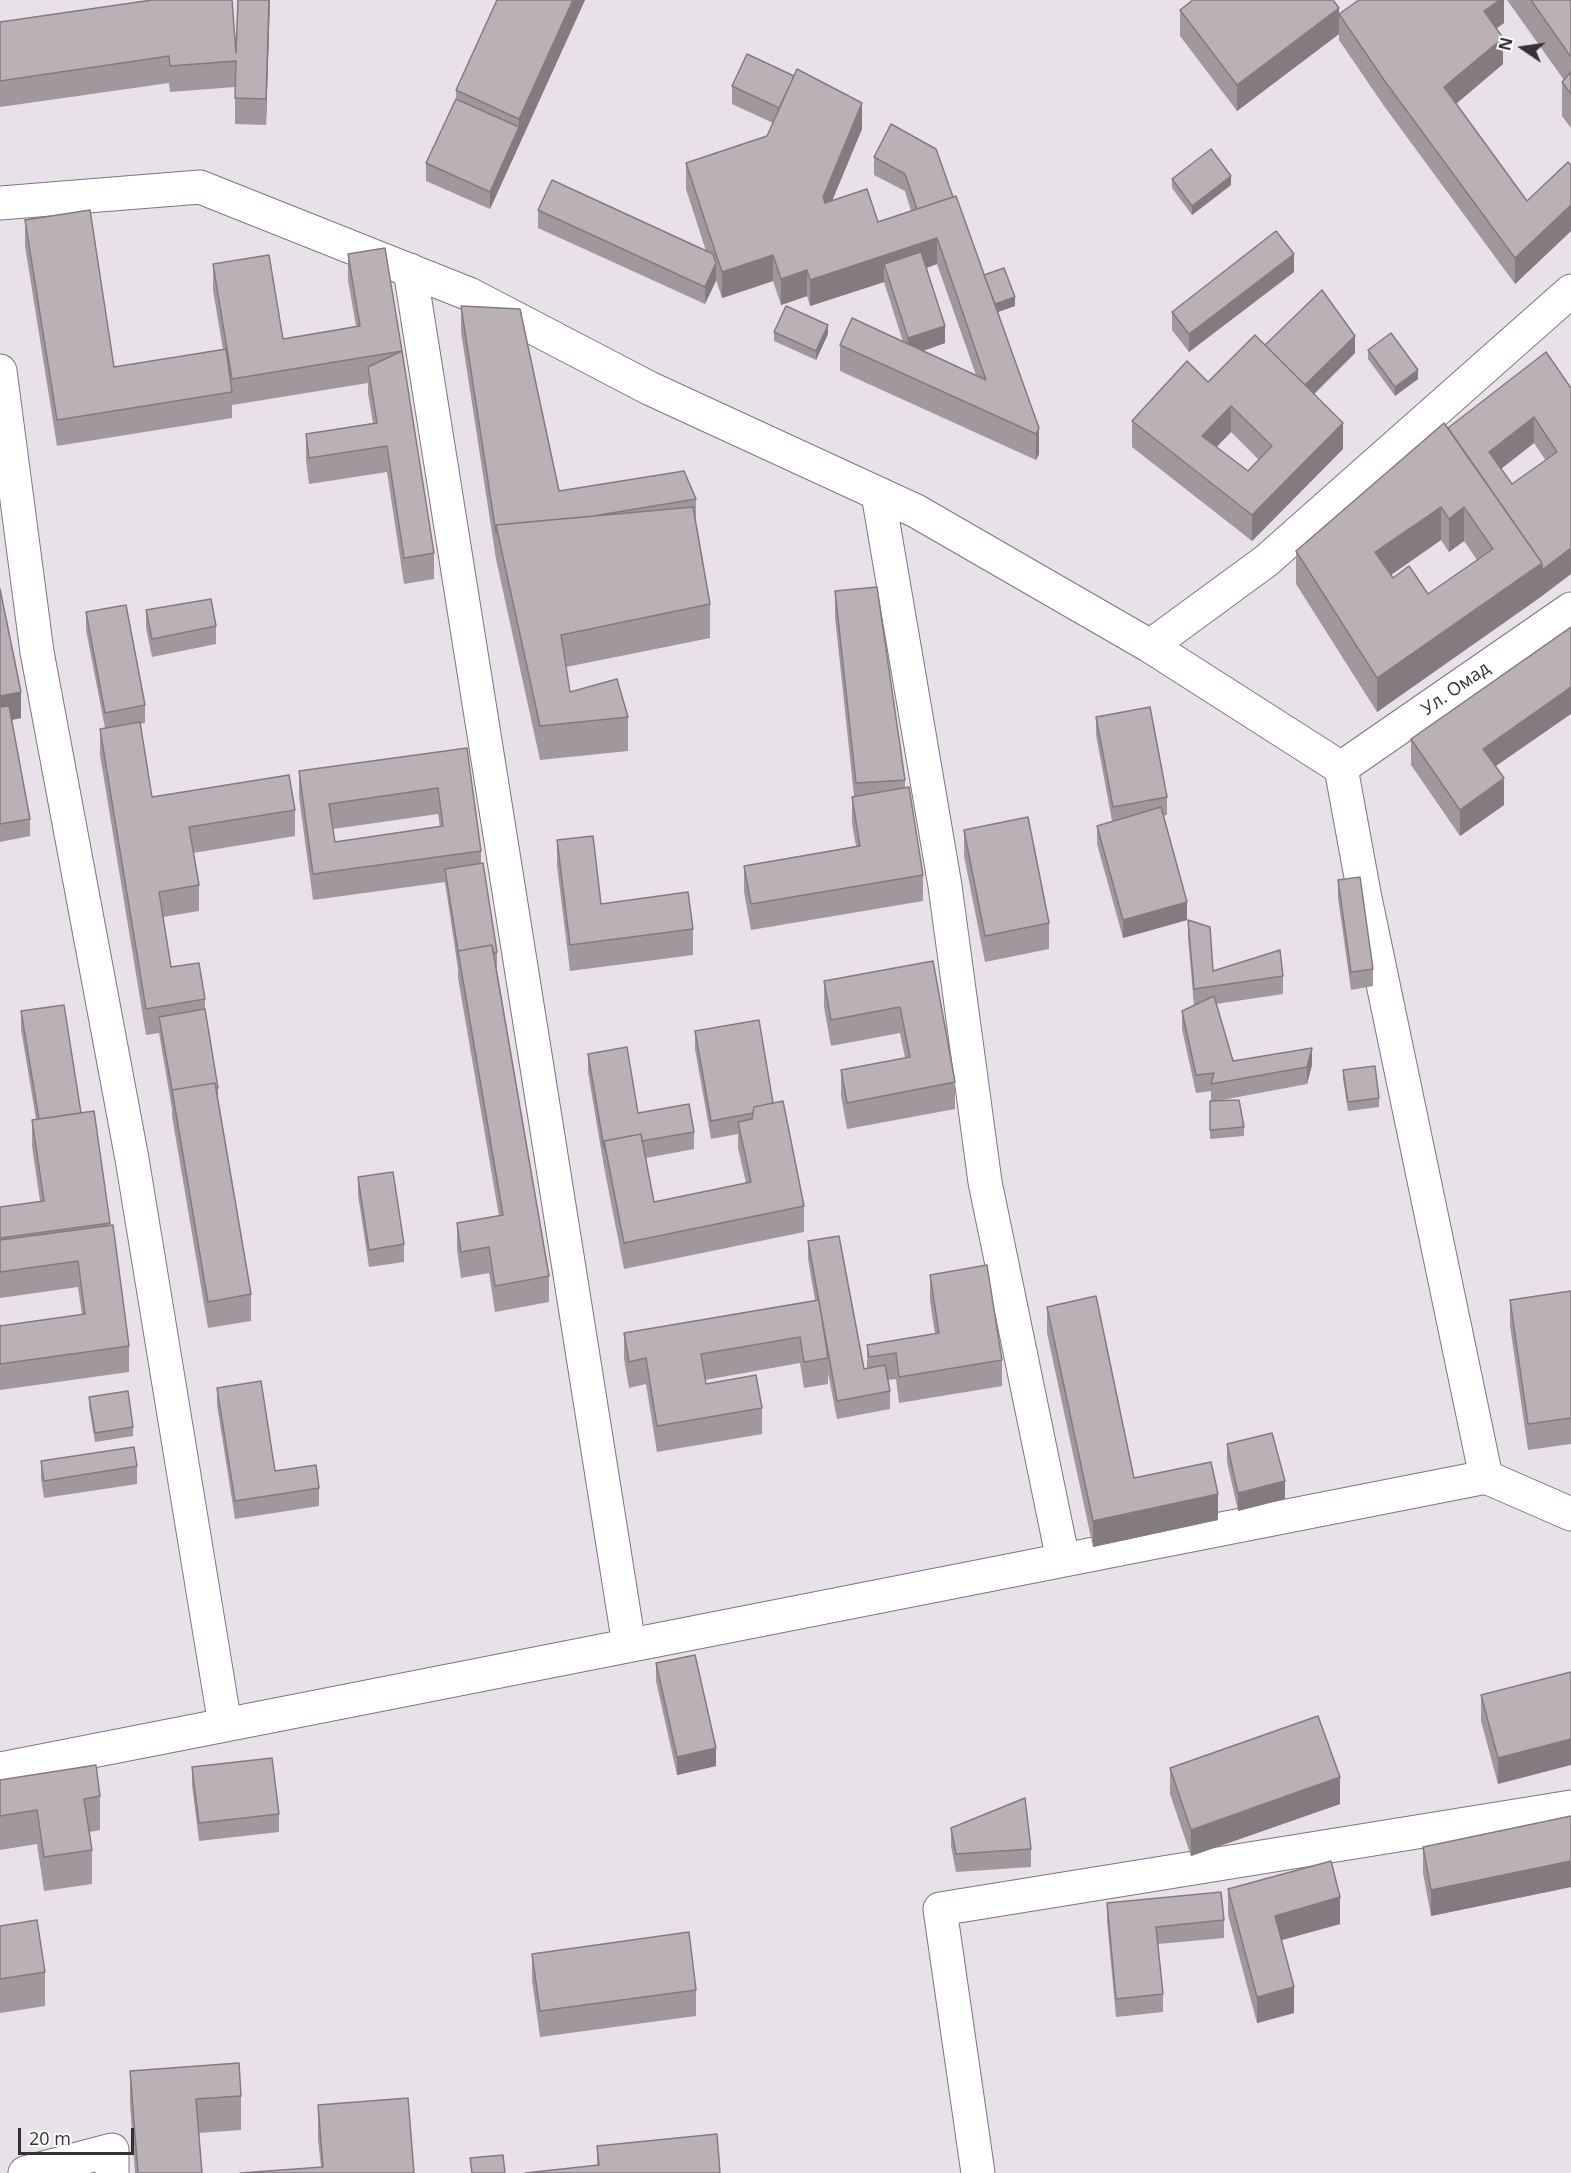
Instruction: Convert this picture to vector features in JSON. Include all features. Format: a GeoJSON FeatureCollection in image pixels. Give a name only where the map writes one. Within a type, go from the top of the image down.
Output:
{"type":"FeatureCollection","features":[{"type":"Feature","properties":{"kind":"street"},"geometry":{"type":"LineString","coordinates":[[0,203],[200,187],[469,294],[649,388],[916,511],[1150,646],[1341,768],[1369,916],[1486,1477]]}},
{"type":"Feature","properties":{"kind":"street"},"geometry":{"type":"LineString","coordinates":[[410,270],[629,1645]]}},
{"type":"Feature","properties":{"kind":"street"},"geometry":{"type":"LineString","coordinates":[[1150,646],[1266,561],[1571,291]]}},
{"type":"Feature","properties":{"kind":"street"},"geometry":{"type":"LineString","coordinates":[[0,371],[37,652],[132,1159],[225,1725]]}},
{"type":"Feature","properties":{"kind":"street"},"geometry":{"type":"LineString","coordinates":[[878,494],[945,886],[985,1182],[1063,1560]]}},
{"type":"Feature","properties":{"kind":"street","name":"Ул. Омад"},"geometry":{"type":"LineString","coordinates":[[1341,768],[1571,609]]}},
{"type":"Feature","properties":{"kind":"street"},"geometry":{"type":"LineString","coordinates":[[0,1769],[1486,1477],[1571,1514]]}},
{"type":"Feature","properties":{"kind":"street"},"geometry":{"type":"LineString","coordinates":[[978,2173],[940,1909],[1571,1807]]}},
{"type":"Feature","properties":{"kind":"street"},"geometry":{"type":"LineString","coordinates":[[25,2173],[112,2150],[112,2173]]}},
{"type":"Feature","properties":{"kind":"building"},"geometry":{"type":"Polygon","coordinates":[[[152,0],[232,0],[236,53],[238,0],[269,0],[266,99],[235,98],[236,61],[170,66],[169,56],[0,81],[0,22],[152,0]]]}},
{"type":"Feature","properties":{"kind":"building"},"geometry":{"type":"Polygon","coordinates":[[[497,0],[573,0],[519,119],[456,90],[497,0]]]}},
{"type":"Feature","properties":{"kind":"building"},"geometry":{"type":"Polygon","coordinates":[[[1193,0],[1333,0],[1339,8],[1237,85],[1180,10],[1193,0]]]}},
{"type":"Feature","properties":{"kind":"building"},"geometry":{"type":"Polygon","coordinates":[[[1359,0],[1500,0],[1484,11],[1503,38],[1444,87],[1527,201],[1568,162],[1571,165],[1571,205],[1515,258],[1384,80],[1339,14],[1359,0]]]}},
{"type":"Feature","properties":{"kind":"building"},"geometry":{"type":"Polygon","coordinates":[[[1531,0],[1571,0],[1571,57],[1531,0]]]}},
{"type":"Feature","properties":{"kind":"building"},"geometry":{"type":"Polygon","coordinates":[[[747,54],[794,76],[779,108],[732,86],[747,54]]]}},
{"type":"Feature","properties":{"kind":"building"},"geometry":{"type":"Polygon","coordinates":[[[797,69],[862,103],[823,197],[825,203],[867,189],[878,222],[956,196],[1039,428],[1036,434],[840,345],[852,318],[986,380],[937,238],[810,280],[807,270],[781,279],[773,255],[722,272],[686,163],[767,136],[797,69]]]}},
{"type":"Feature","properties":{"kind":"building"},"geometry":{"type":"Polygon","coordinates":[[[1571,72],[1571,94],[1562,82],[1571,72]]]}},
{"type":"Feature","properties":{"kind":"building"},"geometry":{"type":"Polygon","coordinates":[[[456,99],[519,127],[490,192],[426,163],[456,99]]]}},
{"type":"Feature","properties":{"kind":"building"},"geometry":{"type":"Polygon","coordinates":[[[891,124],[936,149],[953,197],[917,209],[905,174],[874,157],[891,124]]]}},
{"type":"Feature","properties":{"kind":"building"},"geometry":{"type":"Polygon","coordinates":[[[1211,149],[1231,176],[1192,206],[1172,179],[1211,149]]]}},
{"type":"Feature","properties":{"kind":"building"},"geometry":{"type":"Polygon","coordinates":[[[552,180],[713,254],[716,263],[705,287],[538,210],[552,180]]]}},
{"type":"Feature","properties":{"kind":"building"},"geometry":{"type":"Polygon","coordinates":[[[90,210],[114,367],[226,349],[232,392],[57,420],[25,220],[90,210]]]}},
{"type":"Feature","properties":{"kind":"building"},"geometry":{"type":"Polygon","coordinates":[[[1276,231],[1294,254],[1189,334],[1172,312],[1276,231]]]}},
{"type":"Feature","properties":{"kind":"building"},"geometry":{"type":"Polygon","coordinates":[[[385,248],[402,351],[232,379],[213,264],[269,255],[283,339],[360,326],[348,254],[385,248]]]}},
{"type":"Feature","properties":{"kind":"building"},"geometry":{"type":"Polygon","coordinates":[[[921,252],[945,326],[908,338],[884,264],[921,252]]]}},
{"type":"Feature","properties":{"kind":"building"},"geometry":{"type":"Polygon","coordinates":[[[1004,268],[1015,297],[995,304],[984,275],[1004,268]]]}},
{"type":"Feature","properties":{"kind":"building"},"geometry":{"type":"Polygon","coordinates":[[[1322,290],[1355,336],[1305,385],[1265,345],[1322,290]]]}},
{"type":"Feature","properties":{"kind":"building"},"geometry":{"type":"Polygon","coordinates":[[[461,306],[520,309],[559,491],[684,471],[696,499],[593,516],[496,525],[496,533],[461,306]]]}},
{"type":"Feature","properties":{"kind":"building"},"geometry":{"type":"Polygon","coordinates":[[[786,306],[828,325],[816,351],[774,332],[786,306]]]}},
{"type":"Feature","properties":{"kind":"building"},"geometry":{"type":"Polygon","coordinates":[[[1391,333],[1418,370],[1395,387],[1368,350],[1391,333]]]}},
{"type":"Feature","properties":{"kind":"building"},"geometry":{"type":"Polygon","coordinates":[[[1255,335],[1343,423],[1252,515],[1132,421],[1187,361],[1208,382],[1255,335]],[[1231,406],[1202,436],[1248,471],[1272,446],[1231,406]]]}},
{"type":"Feature","properties":{"kind":"building"},"geometry":{"type":"Polygon","coordinates":[[[402,351],[434,553],[404,558],[387,446],[309,458],[306,434],[377,423],[368,367],[402,351]]]}},
{"type":"Feature","properties":{"kind":"building"},"geometry":{"type":"Polygon","coordinates":[[[1546,352],[1571,388],[1571,548],[1542,570],[1542,563],[1448,428],[1546,352]],[[1534,417],[1489,452],[1512,484],[1557,452],[1534,417]]]}},
{"type":"Feature","properties":{"kind":"building"},"geometry":{"type":"Polygon","coordinates":[[[1444,423],[1542,563],[1377,678],[1296,551],[1444,423]],[[1441,507],[1375,552],[1393,578],[1409,566],[1428,594],[1493,549],[1464,507],[1449,519],[1441,507]]]}},
{"type":"Feature","properties":{"kind":"building"},"geometry":{"type":"Polygon","coordinates":[[[693,507],[710,604],[561,635],[570,692],[617,679],[628,717],[540,726],[496,525],[693,507]]]}},
{"type":"Feature","properties":{"kind":"building"},"geometry":{"type":"Polygon","coordinates":[[[877,587],[905,780],[856,783],[835,591],[877,587]]]}},
{"type":"Feature","properties":{"kind":"building"},"geometry":{"type":"Polygon","coordinates":[[[0,589],[21,692],[0,696],[0,589]]]}},
{"type":"Feature","properties":{"kind":"building"},"geometry":{"type":"Polygon","coordinates":[[[211,599],[216,626],[152,639],[146,610],[211,599]]]}},
{"type":"Feature","properties":{"kind":"building"},"geometry":{"type":"Polygon","coordinates":[[[126,605],[145,705],[105,713],[86,612],[126,605]]]}},
{"type":"Feature","properties":{"kind":"building"},"geometry":{"type":"Polygon","coordinates":[[[1571,627],[1571,687],[1483,749],[1504,778],[1460,810],[1411,739],[1571,627]]]}},
{"type":"Feature","properties":{"kind":"building"},"geometry":{"type":"Polygon","coordinates":[[[9,706],[30,819],[0,824],[0,707],[9,706]]]}},
{"type":"Feature","properties":{"kind":"building"},"geometry":{"type":"Polygon","coordinates":[[[1150,707],[1167,797],[1113,807],[1096,717],[1150,707]]]}},
{"type":"Feature","properties":{"kind":"building"},"geometry":{"type":"Polygon","coordinates":[[[140,722],[152,797],[289,775],[295,810],[189,827],[199,885],[159,892],[171,967],[199,963],[205,999],[146,1009],[100,729],[140,722]]]}},
{"type":"Feature","properties":{"kind":"building"},"geometry":{"type":"Polygon","coordinates":[[[467,748],[481,851],[313,874],[299,771],[467,748]],[[438,788],[329,804],[335,842],[443,826],[438,788]]]}},
{"type":"Feature","properties":{"kind":"building"},"geometry":{"type":"Polygon","coordinates":[[[909,787],[923,875],[751,904],[744,866],[860,846],[852,797],[909,787]]]}},
{"type":"Feature","properties":{"kind":"building"},"geometry":{"type":"Polygon","coordinates":[[[1161,807],[1187,902],[1123,920],[1097,826],[1161,807]]]}},
{"type":"Feature","properties":{"kind":"building"},"geometry":{"type":"Polygon","coordinates":[[[1028,817],[1049,923],[985,936],[964,830],[1028,817]]]}},
{"type":"Feature","properties":{"kind":"building"},"geometry":{"type":"Polygon","coordinates":[[[593,836],[601,904],[688,892],[693,929],[570,945],[557,840],[593,836]]]}},
{"type":"Feature","properties":{"kind":"building"},"geometry":{"type":"Polygon","coordinates":[[[483,863],[497,952],[494,953],[492,945],[458,951],[445,869],[483,863]]]}},
{"type":"Feature","properties":{"kind":"building"},"geometry":{"type":"Polygon","coordinates":[[[1360,877],[1373,969],[1351,972],[1338,880],[1360,877]]]}},
{"type":"Feature","properties":{"kind":"building"},"geometry":{"type":"Polygon","coordinates":[[[1188,920],[1210,927],[1213,971],[1280,950],[1283,976],[1194,989],[1188,920]]]}},
{"type":"Feature","properties":{"kind":"building"},"geometry":{"type":"Polygon","coordinates":[[[492,945],[549,1276],[495,1286],[489,1247],[461,1252],[457,1223],[503,1215],[458,951],[492,945]]]}},
{"type":"Feature","properties":{"kind":"building"},"geometry":{"type":"Polygon","coordinates":[[[933,961],[955,1082],[847,1103],[841,1070],[910,1057],[900,1007],[831,1020],[824,981],[933,961]]]}},
{"type":"Feature","properties":{"kind":"building"},"geometry":{"type":"Polygon","coordinates":[[[1214,996],[1233,1061],[1312,1048],[1307,1067],[1211,1084],[1214,1073],[1196,1075],[1182,1011],[1214,996]]]}},
{"type":"Feature","properties":{"kind":"building"},"geometry":{"type":"Polygon","coordinates":[[[64,1005],[81,1113],[39,1119],[21,1011],[64,1005]]]}},
{"type":"Feature","properties":{"kind":"building"},"geometry":{"type":"Polygon","coordinates":[[[205,1009],[218,1088],[215,1083],[172,1090],[159,1017],[205,1009]]]}},
{"type":"Feature","properties":{"kind":"building"},"geometry":{"type":"Polygon","coordinates":[[[759,1020],[773,1103],[754,1107],[753,1113],[711,1121],[695,1031],[759,1020]]]}},
{"type":"Feature","properties":{"kind":"building"},"geometry":{"type":"Polygon","coordinates":[[[627,1047],[638,1113],[689,1104],[694,1132],[642,1141],[641,1134],[604,1141],[604,1148],[588,1054],[627,1047]]]}},
{"type":"Feature","properties":{"kind":"building"},"geometry":{"type":"Polygon","coordinates":[[[1375,1066],[1379,1098],[1348,1102],[1343,1070],[1375,1066]]]}},
{"type":"Feature","properties":{"kind":"building"},"geometry":{"type":"Polygon","coordinates":[[[215,1083],[251,1294],[208,1302],[172,1090],[215,1083]]]}},
{"type":"Feature","properties":{"kind":"building"},"geometry":{"type":"Polygon","coordinates":[[[1239,1100],[1244,1127],[1210,1130],[1210,1101],[1239,1100]]]}},
{"type":"Feature","properties":{"kind":"building"},"geometry":{"type":"Polygon","coordinates":[[[783,1101],[804,1206],[624,1243],[604,1141],[641,1134],[654,1202],[751,1182],[738,1122],[752,1119],[754,1107],[783,1101]]]}},
{"type":"Feature","properties":{"kind":"building"},"geometry":{"type":"Polygon","coordinates":[[[94,1111],[110,1223],[0,1238],[0,1207],[44,1201],[32,1120],[94,1111]]]}},
{"type":"Feature","properties":{"kind":"building"},"geometry":{"type":"Polygon","coordinates":[[[393,1172],[404,1244],[369,1250],[358,1177],[393,1172]]]}},
{"type":"Feature","properties":{"kind":"building"},"geometry":{"type":"Polygon","coordinates":[[[113,1225],[129,1346],[0,1364],[0,1326],[85,1314],[78,1261],[0,1272],[0,1240],[113,1225]]]}},
{"type":"Feature","properties":{"kind":"building"},"geometry":{"type":"Polygon","coordinates":[[[839,1236],[864,1369],[885,1365],[890,1391],[837,1401],[808,1241],[839,1236]]]}},
{"type":"Feature","properties":{"kind":"building"},"geometry":{"type":"Polygon","coordinates":[[[987,1265],[1002,1360],[899,1377],[896,1353],[869,1357],[867,1345],[939,1333],[930,1275],[987,1265]]]}},
{"type":"Feature","properties":{"kind":"building"},"geometry":{"type":"Polygon","coordinates":[[[1571,1291],[1571,1418],[1528,1424],[1510,1300],[1571,1291]]]}},
{"type":"Feature","properties":{"kind":"building"},"geometry":{"type":"Polygon","coordinates":[[[1096,1296],[1134,1478],[1211,1462],[1218,1494],[1093,1521],[1047,1307],[1096,1296]]]}},
{"type":"Feature","properties":{"kind":"building"},"geometry":{"type":"Polygon","coordinates":[[[819,1300],[828,1358],[804,1362],[800,1337],[701,1354],[706,1384],[756,1375],[762,1408],[657,1426],[646,1358],[629,1362],[624,1333],[819,1300]]]}},
{"type":"Feature","properties":{"kind":"building"},"geometry":{"type":"Polygon","coordinates":[[[261,1381],[275,1471],[316,1465],[319,1488],[235,1501],[217,1388],[261,1381]]]}},
{"type":"Feature","properties":{"kind":"building"},"geometry":{"type":"Polygon","coordinates":[[[128,1391],[133,1427],[95,1433],[89,1397],[128,1391]]]}},
{"type":"Feature","properties":{"kind":"building"},"geometry":{"type":"Polygon","coordinates":[[[1272,1433],[1285,1481],[1238,1493],[1227,1444],[1272,1433]]]}},
{"type":"Feature","properties":{"kind":"building"},"geometry":{"type":"Polygon","coordinates":[[[134,1447],[137,1466],[44,1481],[41,1461],[134,1447]]]}},
{"type":"Feature","properties":{"kind":"building"},"geometry":{"type":"Polygon","coordinates":[[[695,1655],[716,1748],[677,1757],[656,1663],[695,1655]]]}},
{"type":"Feature","properties":{"kind":"building"},"geometry":{"type":"Polygon","coordinates":[[[1571,1672],[1571,1739],[1498,1758],[1481,1695],[1571,1672]]]}},
{"type":"Feature","properties":{"kind":"building"},"geometry":{"type":"Polygon","coordinates":[[[1318,1716],[1340,1777],[1191,1830],[1170,1768],[1318,1716]]]}},
{"type":"Feature","properties":{"kind":"building"},"geometry":{"type":"Polygon","coordinates":[[[272,1758],[279,1814],[199,1823],[192,1767],[272,1758]]]}},
{"type":"Feature","properties":{"kind":"building"},"geometry":{"type":"Polygon","coordinates":[[[96,1765],[100,1796],[84,1799],[92,1850],[44,1857],[37,1810],[0,1816],[0,1780],[96,1765]]]}},
{"type":"Feature","properties":{"kind":"building"},"geometry":{"type":"Polygon","coordinates":[[[1025,1798],[1031,1849],[956,1854],[951,1828],[1025,1798]]]}},
{"type":"Feature","properties":{"kind":"building"},"geometry":{"type":"Polygon","coordinates":[[[1571,1816],[1571,1861],[1431,1890],[1423,1847],[1571,1816]]]}},
{"type":"Feature","properties":{"kind":"building"},"geometry":{"type":"Polygon","coordinates":[[[1331,1861],[1340,1897],[1275,1916],[1294,1987],[1257,1997],[1228,1889],[1331,1861]]]}},
{"type":"Feature","properties":{"kind":"building"},"geometry":{"type":"Polygon","coordinates":[[[1221,1892],[1224,1920],[1156,1927],[1163,1994],[1116,1999],[1107,1903],[1221,1892]]]}},
{"type":"Feature","properties":{"kind":"building"},"geometry":{"type":"Polygon","coordinates":[[[37,1920],[45,1972],[0,1979],[0,1926],[37,1920]]]}},
{"type":"Feature","properties":{"kind":"building"},"geometry":{"type":"Polygon","coordinates":[[[689,1932],[696,1990],[540,2011],[532,1954],[689,1932]]]}},
{"type":"Feature","properties":{"kind":"building"},"geometry":{"type":"Polygon","coordinates":[[[239,2063],[241,2096],[196,2099],[202,2173],[138,2173],[130,2071],[239,2063]]]}},
{"type":"Feature","properties":{"kind":"building"},"geometry":{"type":"Polygon","coordinates":[[[408,2098],[414,2173],[240,2173],[323,2167],[318,2105],[408,2098]]]}},
{"type":"Feature","properties":{"kind":"building"},"geometry":{"type":"Polygon","coordinates":[[[717,2134],[720,2173],[525,2173],[599,2165],[597,2146],[717,2134]]]}},
{"type":"Feature","properties":{"kind":"building"},"geometry":{"type":"Polygon","coordinates":[[[503,2155],[505,2173],[472,2173],[470,2158],[503,2155]]]}}]}
